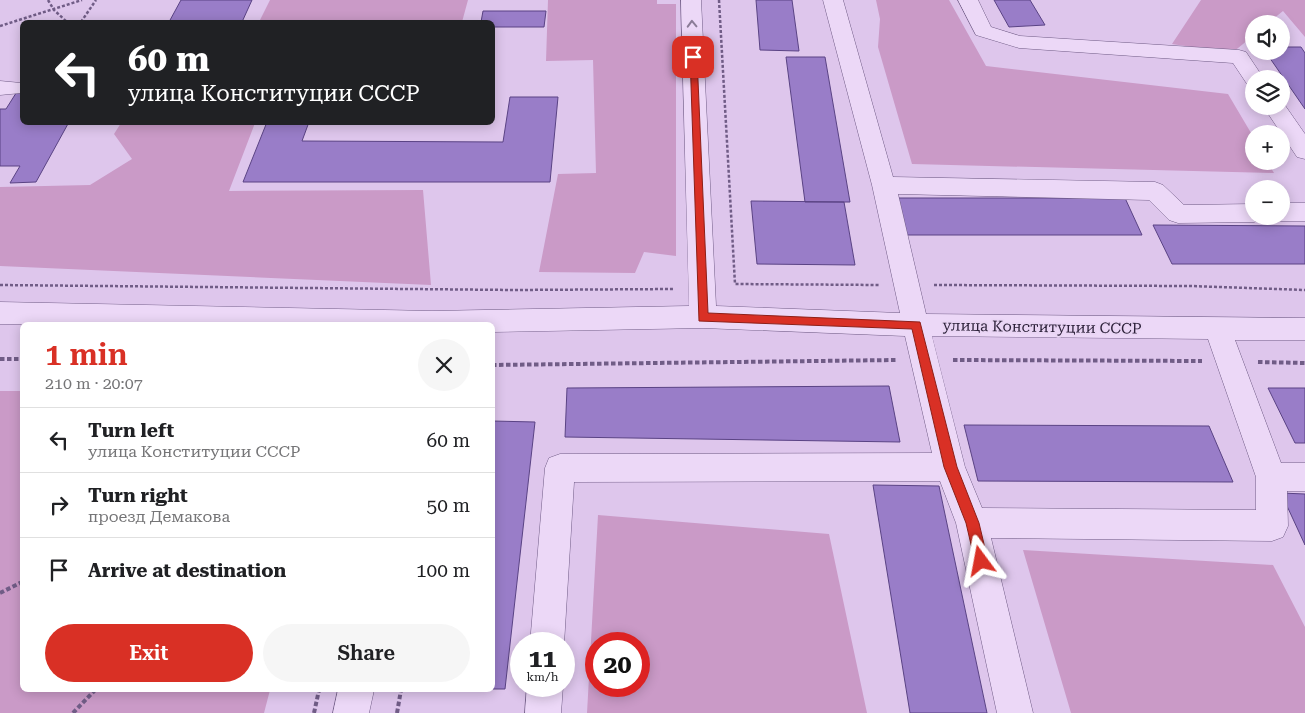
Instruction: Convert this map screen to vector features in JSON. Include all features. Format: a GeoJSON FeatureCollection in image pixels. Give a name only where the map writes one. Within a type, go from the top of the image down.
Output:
{"type":"FeatureCollection","features":[{"type":"Feature","properties":{"kind":"street"},"geometry":{"type":"LineString","coordinates":[[691,0],[703,317]]}},
{"type":"Feature","properties":{"kind":"street"},"geometry":{"type":"LineString","coordinates":[[833,0],[884,185],[950,467],[972,523],[1015,713]]}},
{"type":"Feature","properties":{"kind":"street"},"geometry":{"type":"LineString","coordinates":[[968,0],[983,31],[1019,42],[1239,57],[1248,70]]}},
{"type":"Feature","properties":{"kind":"street"},"geometry":{"type":"LineString","coordinates":[[1280,115],[1305,151]]}},
{"type":"Feature","properties":{"kind":"street"},"geometry":{"type":"LineString","coordinates":[[884,185],[1155,191],[1178,214],[1245,213]]}},
{"type":"Feature","properties":{"kind":"street"},"geometry":{"type":"LineString","coordinates":[[1290,212],[1305,212]]}},
{"type":"Feature","properties":{"kind":"street","name":"улица Конституции СССР"},"geometry":{"type":"LineString","coordinates":[[0,313],[353,322]]}},
{"type":"Feature","properties":{"kind":"street","name":"улица Конституции СССР"},"geometry":{"type":"LineString","coordinates":[[495,322],[703,317],[916,325],[1305,329]]}},
{"type":"Feature","properties":{"kind":"street"},"geometry":{"type":"LineString","coordinates":[[972,523],[1272,526],[1271,477],[1218,329]]}},
{"type":"Feature","properties":{"kind":"street"},"geometry":{"type":"LineString","coordinates":[[549,632],[560,468],[950,467]]}},
{"type":"Feature","properties":{"kind":"street"},"geometry":{"type":"LineString","coordinates":[[1271,477],[1305,477]]}},
{"type":"Feature","properties":{"kind":"street"},"geometry":{"type":"LineString","coordinates":[[351,713],[356,692]]}},
{"type":"Feature","properties":{"kind":"street"},"geometry":{"type":"LineString","coordinates":[[543,713],[544,697]]}},
{"type":"Feature","properties":{"kind":"path"},"geometry":{"type":"LineString","coordinates":[[48,0],[54,10],[65,20]]}},
{"type":"Feature","properties":{"kind":"path"},"geometry":{"type":"LineString","coordinates":[[23,20],[82,0]]}},
{"type":"Feature","properties":{"kind":"path"},"geometry":{"type":"LineString","coordinates":[[82,20],[96,0]]}},
{"type":"Feature","properties":{"kind":"path"},"geometry":{"type":"LineString","coordinates":[[719,0],[735,284],[1190,286],[1305,290]]}},
{"type":"Feature","properties":{"kind":"path"},"geometry":{"type":"LineString","coordinates":[[0,26],[20,21]]}},
{"type":"Feature","properties":{"kind":"path"},"geometry":{"type":"LineString","coordinates":[[0,285],[673,290]]}},
{"type":"Feature","properties":{"kind":"path"},"geometry":{"type":"LineString","coordinates":[[0,359],[20,359]]}},
{"type":"Feature","properties":{"kind":"path"},"geometry":{"type":"LineString","coordinates":[[495,365],[925,360],[1305,363]]}},
{"type":"Feature","properties":{"kind":"path"},"geometry":{"type":"LineString","coordinates":[[0,593],[20,583]]}},
{"type":"Feature","properties":{"kind":"path"},"geometry":{"type":"LineString","coordinates":[[73,713],[92,692]]}},
{"type":"Feature","properties":{"kind":"path"},"geometry":{"type":"LineString","coordinates":[[314,713],[319,692]]}},
{"type":"Feature","properties":{"kind":"path"},"geometry":{"type":"LineString","coordinates":[[397,713],[401,692]]}},
{"type":"Feature","properties":{"kind":"shaded area"},"geometry":{"type":"Polygon","coordinates":[[[270,0],[468,0],[463,20],[260,20],[270,0]]]}},
{"type":"Feature","properties":{"kind":"shaded area"},"geometry":{"type":"Polygon","coordinates":[[[548,0],[657,0],[657,4],[676,4],[676,256],[644,252],[635,273],[539,272],[558,174],[596,173],[593,60],[546,61],[548,0]]]}},
{"type":"Feature","properties":{"kind":"shaded area"},"geometry":{"type":"Polygon","coordinates":[[[876,0],[949,0],[986,66],[1228,94],[1246,125],[1245,170],[1272,170],[1274,173],[912,164],[878,47],[880,19],[876,0]]]}},
{"type":"Feature","properties":{"kind":"shaded area"},"geometry":{"type":"Polygon","coordinates":[[[1201,0],[1305,0],[1305,37],[1290,19],[1290,15],[1286,15],[1283,11],[1278,15],[1245,15],[1245,42],[1232,53],[1172,44],[1201,0]]]}},
{"type":"Feature","properties":{"kind":"shaded area"},"geometry":{"type":"Polygon","coordinates":[[[120,125],[254,125],[229,191],[423,190],[431,285],[0,266],[0,187],[90,185],[132,159],[114,134],[120,125]]]}},
{"type":"Feature","properties":{"kind":"shaded area"},"geometry":{"type":"Polygon","coordinates":[[[0,391],[20,391],[20,692],[269,692],[264,713],[0,713],[0,391]]]}},
{"type":"Feature","properties":{"kind":"shaded area"},"geometry":{"type":"Polygon","coordinates":[[[598,515],[829,534],[867,713],[587,713],[588,697],[650,697],[650,632],[592,632],[598,515]]]}},
{"type":"Feature","properties":{"kind":"shaded area"},"geometry":{"type":"Polygon","coordinates":[[[1023,550],[1273,565],[1305,627],[1305,713],[1071,713],[1023,550]]]}},
{"type":"Feature","properties":{"kind":"building"},"geometry":{"type":"Polygon","coordinates":[[[181,0],[252,0],[243,20],[170,20],[181,0]]]}},
{"type":"Feature","properties":{"kind":"building"},"geometry":{"type":"Polygon","coordinates":[[[756,0],[792,0],[799,51],[760,50],[756,0]]]}},
{"type":"Feature","properties":{"kind":"building"},"geometry":{"type":"Polygon","coordinates":[[[994,0],[1030,0],[1045,25],[1009,27],[994,0]]]}},
{"type":"Feature","properties":{"kind":"building"},"geometry":{"type":"Polygon","coordinates":[[[483,11],[546,11],[544,27],[495,27],[495,20],[481,20],[483,11]]]}},
{"type":"Feature","properties":{"kind":"building"},"geometry":{"type":"Polygon","coordinates":[[[1290,47],[1301,47],[1305,53],[1305,109],[1290,87],[1290,70],[1278,70],[1271,60],[1290,60],[1290,47]]]}},
{"type":"Feature","properties":{"kind":"building"},"geometry":{"type":"Polygon","coordinates":[[[786,57],[825,57],[850,202],[805,202],[786,57]]]}},
{"type":"Feature","properties":{"kind":"building"},"geometry":{"type":"Polygon","coordinates":[[[18,90],[20,90],[20,125],[67,125],[36,182],[10,183],[20,166],[0,166],[0,109],[6,109],[18,90]]]}},
{"type":"Feature","properties":{"kind":"building"},"geometry":{"type":"Polygon","coordinates":[[[510,97],[558,97],[550,182],[243,182],[266,125],[308,125],[302,141],[503,142],[510,97]]]}},
{"type":"Feature","properties":{"kind":"building"},"geometry":{"type":"Polygon","coordinates":[[[894,198],[1125,198],[1142,235],[903,235],[894,198]]]}},
{"type":"Feature","properties":{"kind":"building"},"geometry":{"type":"Polygon","coordinates":[[[751,201],[844,202],[855,265],[757,264],[751,201]]]}},
{"type":"Feature","properties":{"kind":"building"},"geometry":{"type":"Polygon","coordinates":[[[1153,225],[1305,226],[1305,264],[1172,264],[1153,225]]]}},
{"type":"Feature","properties":{"kind":"building"},"geometry":{"type":"Polygon","coordinates":[[[889,386],[900,442],[565,437],[567,388],[889,386]]]}},
{"type":"Feature","properties":{"kind":"building"},"geometry":{"type":"Polygon","coordinates":[[[1268,388],[1305,388],[1305,443],[1295,443],[1268,388]]]}},
{"type":"Feature","properties":{"kind":"building"},"geometry":{"type":"Polygon","coordinates":[[[495,421],[535,422],[505,689],[495,689],[495,421]]]}},
{"type":"Feature","properties":{"kind":"building"},"geometry":{"type":"Polygon","coordinates":[[[964,425],[1209,426],[1233,482],[978,481],[964,425]]]}},
{"type":"Feature","properties":{"kind":"building"},"geometry":{"type":"Polygon","coordinates":[[[873,485],[939,486],[987,713],[910,713],[873,485]]]}},
{"type":"Feature","properties":{"kind":"building"},"geometry":{"type":"Polygon","coordinates":[[[1281,493],[1305,494],[1305,545],[1281,493]]]}},
{"type":"Feature","properties":{"kind":"route"},"geometry":{"type":"LineString","coordinates":[[693,57],[703,317],[916,325],[950,467],[972,523],[981,561]]}}]}
